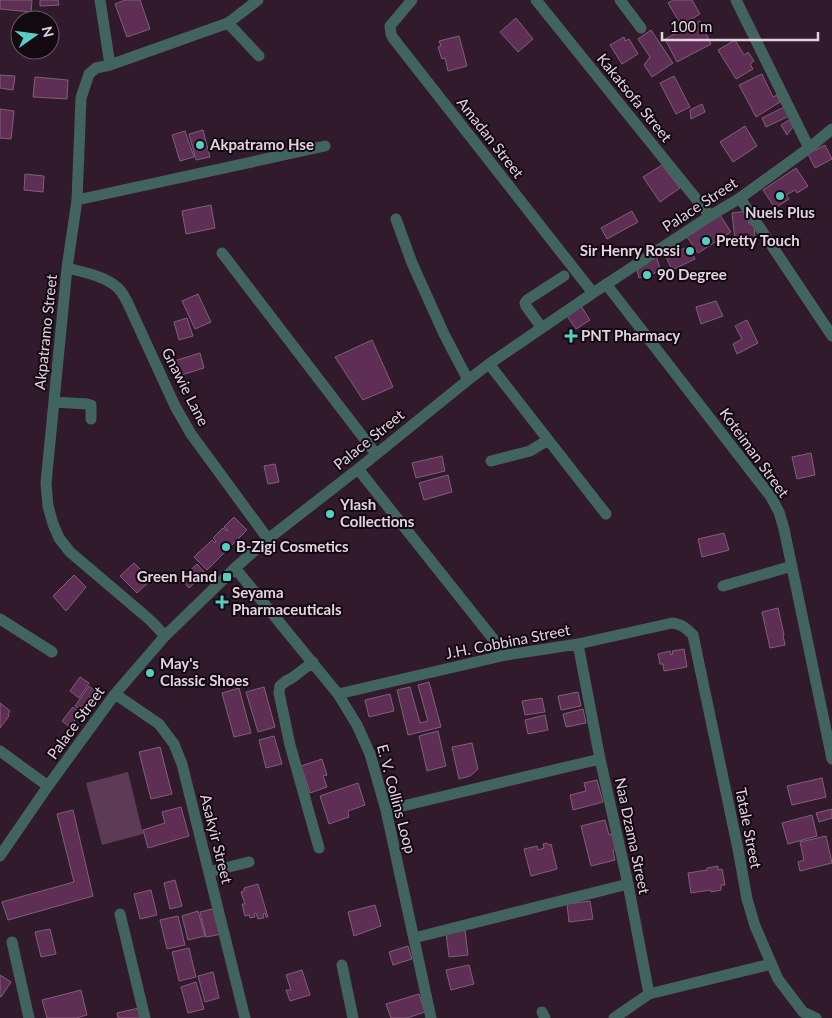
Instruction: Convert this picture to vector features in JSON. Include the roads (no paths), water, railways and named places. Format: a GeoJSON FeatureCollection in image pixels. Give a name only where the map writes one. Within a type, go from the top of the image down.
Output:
{"type":"FeatureCollection","features":[{"type":"Feature","properties":{"kind":"street"},"geometry":{"type":"LineString","coordinates":[[100,0],[110,65],[228,23],[258,0]]}},
{"type":"Feature","properties":{"kind":"street","name":"Amadan Street"},"geometry":{"type":"LineString","coordinates":[[412,0],[390,26],[393,38],[593,293]]}},
{"type":"Feature","properties":{"kind":"street","name":"Kakatsofa Street"},"geometry":{"type":"LineString","coordinates":[[536,0],[710,216]]}},
{"type":"Feature","properties":{"kind":"street"},"geometry":{"type":"LineString","coordinates":[[620,0],[641,28]]}},
{"type":"Feature","properties":{"kind":"street"},"geometry":{"type":"LineString","coordinates":[[736,0],[810,148]]}},
{"type":"Feature","properties":{"kind":"street"},"geometry":{"type":"LineString","coordinates":[[228,23],[259,56]]}},
{"type":"Feature","properties":{"kind":"street","name":"Akpatramo Street"},"geometry":{"type":"LineString","coordinates":[[110,65],[96,68],[89,74],[82,98],[77,200],[67,268],[46,483],[48,506],[59,538],[70,552],[143,614],[165,636]]}},
{"type":"Feature","properties":{"kind":"street","name":"Palace Street"},"geometry":{"type":"LineString","coordinates":[[0,856],[115,694],[165,636],[268,539],[489,364],[606,284],[740,198],[810,148],[832,129]]}},
{"type":"Feature","properties":{"kind":"street"},"geometry":{"type":"LineString","coordinates":[[77,200],[325,146]]}},
{"type":"Feature","properties":{"kind":"street"},"geometry":{"type":"LineString","coordinates":[[740,198],[832,336]]}},
{"type":"Feature","properties":{"kind":"street"},"geometry":{"type":"LineString","coordinates":[[396,219],[416,272],[444,334],[468,380]]}},
{"type":"Feature","properties":{"kind":"street"},"geometry":{"type":"LineString","coordinates":[[222,253],[376,454]]}},
{"type":"Feature","properties":{"kind":"street","name":"Gnawie Lane"},"geometry":{"type":"LineString","coordinates":[[67,268],[110,282],[119,289],[130,308],[175,406],[191,434],[268,539]]}},
{"type":"Feature","properties":{"kind":"street"},"geometry":{"type":"LineString","coordinates":[[542,328],[525,303],[564,276]]}},
{"type":"Feature","properties":{"kind":"street","name":"Koteiman Street"},"geometry":{"type":"LineString","coordinates":[[606,284],[771,497],[779,512],[832,759]]}},
{"type":"Feature","properties":{"kind":"street"},"geometry":{"type":"LineString","coordinates":[[489,364],[606,514]]}},
{"type":"Feature","properties":{"kind":"street"},"geometry":{"type":"LineString","coordinates":[[54,402],[91,405],[91,419]]}},
{"type":"Feature","properties":{"kind":"street"},"geometry":{"type":"LineString","coordinates":[[491,461],[530,451],[548,440]]}},
{"type":"Feature","properties":{"kind":"street"},"geometry":{"type":"LineString","coordinates":[[358,469],[506,655]]}},
{"type":"Feature","properties":{"kind":"street"},"geometry":{"type":"LineString","coordinates":[[724,586],[792,566]]}},
{"type":"Feature","properties":{"kind":"street","name":"E. V. Collins Loop"},"geometry":{"type":"LineString","coordinates":[[236,568],[338,694],[357,725],[370,754],[386,810],[431,1018]]}},
{"type":"Feature","properties":{"kind":"street"},"geometry":{"type":"LineString","coordinates":[[0,619],[52,652]]}},
{"type":"Feature","properties":{"kind":"street","name":"J.H. Cobbina Street"},"geometry":{"type":"LineString","coordinates":[[338,694],[506,655],[578,644],[672,623],[685,627]]}},
{"type":"Feature","properties":{"kind":"street","name":"Tatale Street"},"geometry":{"type":"LineString","coordinates":[[685,627],[693,635],[747,899],[755,926],[778,980],[802,1012],[816,1018]]}},
{"type":"Feature","properties":{"kind":"street","name":"Naa Dzama Street"},"geometry":{"type":"LineString","coordinates":[[578,644],[649,994]]}},
{"type":"Feature","properties":{"kind":"street"},"geometry":{"type":"LineString","coordinates":[[313,662],[280,686],[279,693],[290,745],[319,848]]}},
{"type":"Feature","properties":{"kind":"street","name":"Asakyir Street"},"geometry":{"type":"LineString","coordinates":[[115,694],[159,724],[174,744],[182,764],[245,1018]]}},
{"type":"Feature","properties":{"kind":"street"},"geometry":{"type":"LineString","coordinates":[[0,751],[48,786]]}},
{"type":"Feature","properties":{"kind":"street"},"geometry":{"type":"LineString","coordinates":[[386,810],[600,759]]}},
{"type":"Feature","properties":{"kind":"street"},"geometry":{"type":"LineString","coordinates":[[209,872],[249,862]]}},
{"type":"Feature","properties":{"kind":"street"},"geometry":{"type":"LineString","coordinates":[[414,938],[628,884]]}},
{"type":"Feature","properties":{"kind":"street"},"geometry":{"type":"LineString","coordinates":[[120,914],[145,1018]]}},
{"type":"Feature","properties":{"kind":"street"},"geometry":{"type":"LineString","coordinates":[[12,942],[29,1018]]}},
{"type":"Feature","properties":{"kind":"street"},"geometry":{"type":"LineString","coordinates":[[614,1018],[649,994],[771,964]]}},
{"type":"Feature","properties":{"kind":"street"},"geometry":{"type":"LineString","coordinates":[[342,965],[353,1018]]}},
{"type":"Feature","properties":{"kind":"place","name":"Akpatramo Hse"},"geometry":{"type":"Point","coordinates":[200,145]}},
{"type":"Feature","properties":{"kind":"place","name":"Nuels Plus"},"geometry":{"type":"Point","coordinates":[780,196]}},
{"type":"Feature","properties":{"kind":"place","name":"Pretty Touch"},"geometry":{"type":"Point","coordinates":[706,241]}},
{"type":"Feature","properties":{"kind":"place","name":"Sir Henry Rossi"},"geometry":{"type":"Point","coordinates":[690,251]}},
{"type":"Feature","properties":{"kind":"place","name":"90 Degree"},"geometry":{"type":"Point","coordinates":[647,275]}},
{"type":"Feature","properties":{"kind":"place","name":"PNT Pharmacy"},"geometry":{"type":"Point","coordinates":[571,336]}},
{"type":"Feature","properties":{"kind":"place","name":"Ylash Collections"},"geometry":{"type":"Point","coordinates":[330,514]}},
{"type":"Feature","properties":{"kind":"place","name":"B-Zigi Cosmetics"},"geometry":{"type":"Point","coordinates":[226,547]}},
{"type":"Feature","properties":{"kind":"place","name":"Green Hand"},"geometry":{"type":"Point","coordinates":[227,577]}},
{"type":"Feature","properties":{"kind":"place","name":"Seyama Pharmaceuticals"},"geometry":{"type":"Point","coordinates":[222,602]}},
{"type":"Feature","properties":{"kind":"place","name":"May's Classic Shoes"},"geometry":{"type":"Point","coordinates":[150,673]}}]}
